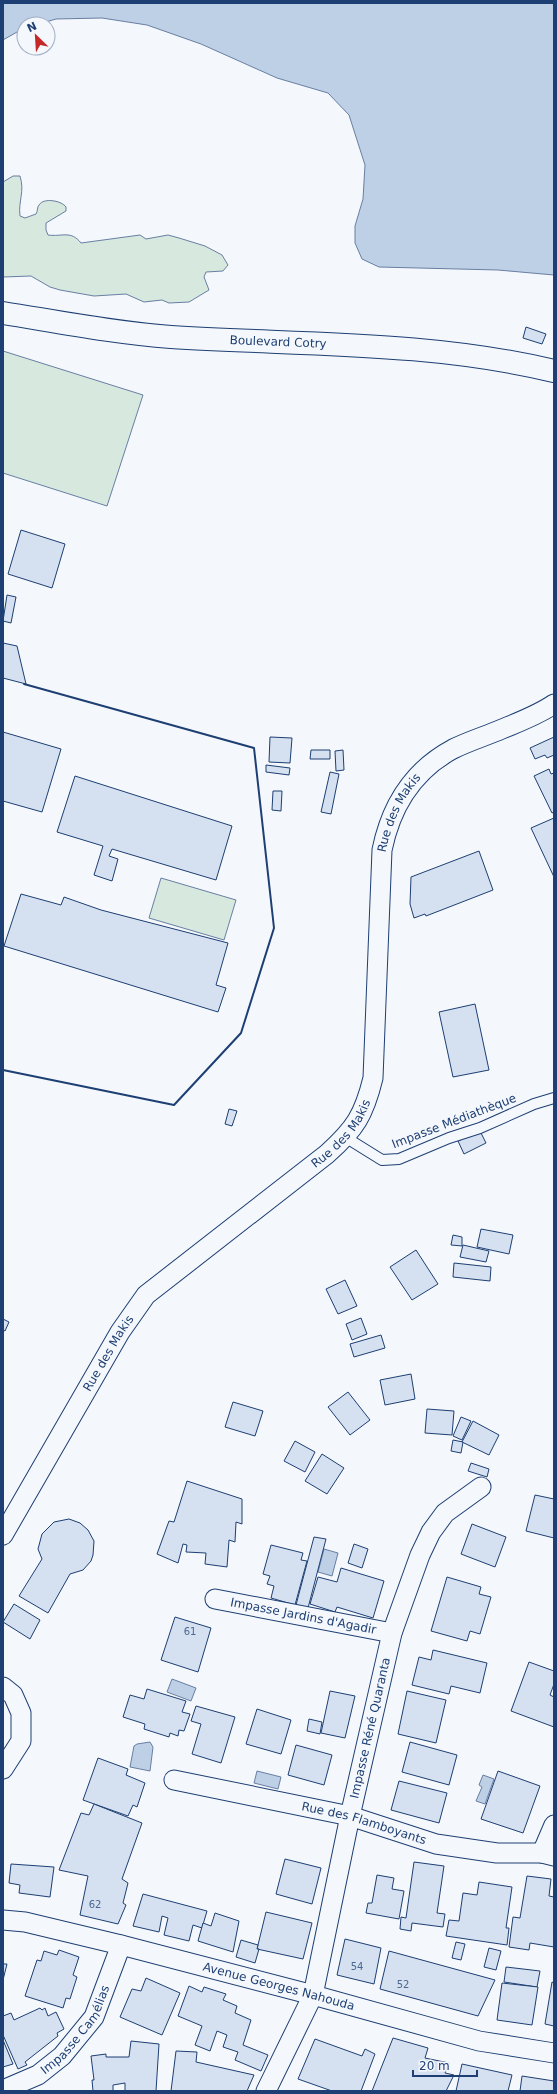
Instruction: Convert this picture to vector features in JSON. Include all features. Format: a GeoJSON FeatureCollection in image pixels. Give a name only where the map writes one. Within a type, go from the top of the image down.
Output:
{"type":"FeatureCollection","features":[{"type":"Feature","properties":{"kind":"main road","name":"Boulevard Cotry"},"geometry":{"type":"LineString","coordinates":[[3,313],[118,332],[439,352],[522,364],[554,371]]}},
{"type":"Feature","properties":{"kind":"street","name":"Rue des Makis"},"geometry":{"type":"LineString","coordinates":[[3,1535],[120,1332],[146,1295],[345,1138],[367,1103],[373,1078],[382,850],[387,827],[398,803],[410,785],[428,766],[454,749],[517,723],[554,704]]}},
{"type":"Feature","properties":{"kind":"street","name":"Impasse Réné Quaranta"},"geometry":{"type":"LineString","coordinates":[[266,2091],[313,1995],[350,1816],[392,1633],[420,1555],[431,1532],[446,1513],[481,1487]]}},
{"type":"Feature","properties":{"kind":"street","name":"Impasse Jardins d'Agadir"},"geometry":{"type":"LineString","coordinates":[[216,1599],[392,1633]]}},
{"type":"Feature","properties":{"kind":"street"},"geometry":{"type":"LineString","coordinates":[[3,1687],[13,1695],[21,1713],[21,1741],[3,1769]]}},
{"type":"Feature","properties":{"kind":"street","name":"Rue des Flamboyants"},"geometry":{"type":"LineString","coordinates":[[174,1780],[350,1816],[436,1844],[497,1853],[548,1855]]}},
{"type":"Feature","properties":{"kind":"street"},"geometry":{"type":"LineString","coordinates":[[548,1855],[554,1825]]}},
{"type":"Feature","properties":{"kind":"street","name":"Avenue Georges Nahouda"},"geometry":{"type":"LineString","coordinates":[[3,1920],[25,1922],[121,1945],[313,1995],[478,2041],[554,2052]]}},
{"type":"Feature","properties":{"kind":"street","name":"Impasse Camélias"},"geometry":{"type":"LineString","coordinates":[[3,2090],[38,2075],[62,2056],[94,2017],[121,1945]]}},
{"type":"Feature","properties":{"kind":"lane","name":"Impasse Médiathèque"},"geometry":{"type":"LineString","coordinates":[[345,1138],[382,1160],[399,1159],[449,1138],[480,1128],[534,1104],[554,1098]]}},
{"type":"Feature","properties":{"kind":"shaded area"},"geometry":{"type":"Polygon","coordinates":[[[13,176],[20,176],[22,187],[20,216],[25,218],[36,214],[38,206],[45,201],[61,203],[66,207],[66,211],[46,223],[48,235],[70,235],[81,243],[140,235],[146,239],[168,235],[205,246],[222,255],[228,265],[223,271],[206,272],[204,277],[209,290],[189,302],[169,303],[162,300],[144,302],[126,294],[94,296],[50,287],[31,276],[3,277],[3,182],[13,176]]]}},
{"type":"Feature","properties":{"kind":"shaded area"},"geometry":{"type":"Polygon","coordinates":[[[3,351],[143,395],[107,506],[3,473],[3,351]]]}},
{"type":"Feature","properties":{"kind":"shaded area"},"geometry":{"type":"Polygon","coordinates":[[[161,878],[236,900],[224,940],[149,918],[161,878]]]}},
{"type":"Feature","properties":{"kind":"water"},"geometry":{"type":"Polygon","coordinates":[[[3,3],[554,3],[554,275],[498,270],[379,267],[362,259],[355,243],[355,226],[363,199],[365,165],[349,115],[328,93],[277,78],[201,44],[147,25],[102,18],[56,19],[56,16],[16,16],[16,33],[3,40],[3,3]]]}},
{"type":"Feature","properties":{"kind":"water"},"geometry":{"type":"Polygon","coordinates":[[[324,1549],[338,1553],[332,1576],[318,1572],[324,1549]]]}},
{"type":"Feature","properties":{"kind":"water"},"geometry":{"type":"Polygon","coordinates":[[[172,1679],[196,1688],[191,1701],[167,1692],[172,1679]]]}},
{"type":"Feature","properties":{"kind":"water"},"geometry":{"type":"Polygon","coordinates":[[[150,1742],[153,1747],[150,1771],[130,1767],[134,1746],[137,1744],[150,1742]]]}},
{"type":"Feature","properties":{"kind":"water"},"geometry":{"type":"Polygon","coordinates":[[[257,1771],[281,1777],[278,1789],[254,1783],[257,1771]]]}},
{"type":"Feature","properties":{"kind":"water"},"geometry":{"type":"Polygon","coordinates":[[[483,1775],[494,1779],[485,1804],[476,1801],[482,1787],[479,1785],[483,1775]]]}},
{"type":"Feature","properties":{"kind":"building"},"geometry":{"type":"Polygon","coordinates":[[[526,327],[546,334],[542,344],[523,338],[526,327]]]}},
{"type":"Feature","properties":{"kind":"building"},"geometry":{"type":"Polygon","coordinates":[[[21,530],[65,544],[52,588],[8,574],[21,530]]]}},
{"type":"Feature","properties":{"kind":"building"},"geometry":{"type":"Polygon","coordinates":[[[7,595],[16,597],[11,623],[3,621],[7,595]]]}},
{"type":"Feature","properties":{"kind":"building"},"geometry":{"type":"Polygon","coordinates":[[[3,643],[17,646],[26,684],[3,678],[3,643]]]}},
{"type":"Feature","properties":{"kind":"building"},"geometry":{"type":"Polygon","coordinates":[[[3,732],[61,749],[42,812],[3,801],[3,732]]]}},
{"type":"Feature","properties":{"kind":"building"},"geometry":{"type":"Polygon","coordinates":[[[270,737],[292,738],[290,763],[269,762],[270,737]]]}},
{"type":"Feature","properties":{"kind":"building"},"geometry":{"type":"Polygon","coordinates":[[[554,737],[554,755],[547,758],[545,755],[535,759],[530,748],[554,737]]]}},
{"type":"Feature","properties":{"kind":"building"},"geometry":{"type":"Polygon","coordinates":[[[311,750],[330,750],[330,759],[310,759],[311,750]]]}},
{"type":"Feature","properties":{"kind":"building"},"geometry":{"type":"Polygon","coordinates":[[[343,750],[344,770],[336,771],[335,751],[343,750]]]}},
{"type":"Feature","properties":{"kind":"building"},"geometry":{"type":"Polygon","coordinates":[[[266,765],[290,768],[289,775],[266,772],[266,765]]]}},
{"type":"Feature","properties":{"kind":"building"},"geometry":{"type":"Polygon","coordinates":[[[549,769],[551,774],[554,773],[554,812],[552,813],[534,776],[549,769]]]}},
{"type":"Feature","properties":{"kind":"building"},"geometry":{"type":"Polygon","coordinates":[[[330,772],[339,774],[331,814],[321,812],[330,772]]]}},
{"type":"Feature","properties":{"kind":"building"},"geometry":{"type":"Polygon","coordinates":[[[75,776],[232,826],[216,880],[112,849],[109,856],[118,859],[112,881],[94,875],[103,846],[57,832],[75,776]]]}},
{"type":"Feature","properties":{"kind":"building"},"geometry":{"type":"Polygon","coordinates":[[[273,791],[282,791],[281,811],[272,810],[273,791]]]}},
{"type":"Feature","properties":{"kind":"building"},"geometry":{"type":"Polygon","coordinates":[[[554,818],[554,877],[531,828],[554,818]]]}},
{"type":"Feature","properties":{"kind":"building"},"geometry":{"type":"Polygon","coordinates":[[[479,851],[493,890],[426,916],[425,914],[414,918],[410,904],[411,877],[479,851]]]}},
{"type":"Feature","properties":{"kind":"building"},"geometry":{"type":"Polygon","coordinates":[[[21,894],[61,905],[64,897],[101,910],[228,943],[216,985],[226,988],[218,1012],[4,946],[21,894]]]}},
{"type":"Feature","properties":{"kind":"building"},"geometry":{"type":"Polygon","coordinates":[[[475,1004],[489,1070],[453,1077],[439,1012],[475,1004]]]}},
{"type":"Feature","properties":{"kind":"building"},"geometry":{"type":"Polygon","coordinates":[[[229,1109],[237,1111],[232,1126],[225,1124],[229,1109]]]}},
{"type":"Feature","properties":{"kind":"building"},"geometry":{"type":"Polygon","coordinates":[[[480,1131],[486,1143],[464,1154],[458,1141],[480,1131]]]}},
{"type":"Feature","properties":{"kind":"building"},"geometry":{"type":"Polygon","coordinates":[[[481,1229],[513,1235],[509,1254],[477,1247],[481,1229]]]}},
{"type":"Feature","properties":{"kind":"building"},"geometry":{"type":"Polygon","coordinates":[[[453,1235],[462,1237],[462,1246],[451,1245],[453,1235]]]}},
{"type":"Feature","properties":{"kind":"building"},"geometry":{"type":"Polygon","coordinates":[[[463,1245],[489,1251],[486,1262],[460,1257],[463,1245]]]}},
{"type":"Feature","properties":{"kind":"building"},"geometry":{"type":"Polygon","coordinates":[[[416,1250],[438,1284],[412,1300],[390,1267],[416,1250]]]}},
{"type":"Feature","properties":{"kind":"building"},"geometry":{"type":"Polygon","coordinates":[[[454,1263],[491,1267],[490,1281],[453,1277],[454,1263]]]}},
{"type":"Feature","properties":{"kind":"building"},"geometry":{"type":"Polygon","coordinates":[[[345,1280],[357,1306],[338,1314],[326,1289],[345,1280]]]}},
{"type":"Feature","properties":{"kind":"building"},"geometry":{"type":"Polygon","coordinates":[[[361,1318],[367,1334],[352,1340],[346,1324],[361,1318]]]}},
{"type":"Feature","properties":{"kind":"building"},"geometry":{"type":"Polygon","coordinates":[[[3,1319],[9,1322],[5,1331],[3,1330],[3,1319]]]}},
{"type":"Feature","properties":{"kind":"building"},"geometry":{"type":"Polygon","coordinates":[[[381,1335],[385,1348],[354,1357],[350,1344],[381,1335]]]}},
{"type":"Feature","properties":{"kind":"building"},"geometry":{"type":"Polygon","coordinates":[[[411,1374],[415,1399],[385,1405],[380,1380],[411,1374]]]}},
{"type":"Feature","properties":{"kind":"building"},"geometry":{"type":"Polygon","coordinates":[[[348,1392],[370,1420],[350,1435],[328,1407],[348,1392]]]}},
{"type":"Feature","properties":{"kind":"building"},"geometry":{"type":"Polygon","coordinates":[[[233,1402],[263,1411],[255,1436],[225,1427],[233,1402]]]}},
{"type":"Feature","properties":{"kind":"building"},"geometry":{"type":"Polygon","coordinates":[[[427,1409],[454,1411],[452,1435],[425,1433],[427,1409]]]}},
{"type":"Feature","properties":{"kind":"building"},"geometry":{"type":"Polygon","coordinates":[[[461,1417],[471,1421],[462,1440],[453,1436],[461,1417]]]}},
{"type":"Feature","properties":{"kind":"building"},"geometry":{"type":"Polygon","coordinates":[[[473,1421],[499,1435],[489,1455],[462,1442],[473,1421]]]}},
{"type":"Feature","properties":{"kind":"building"},"geometry":{"type":"Polygon","coordinates":[[[453,1440],[463,1442],[461,1453],[451,1451],[453,1440]]]}},
{"type":"Feature","properties":{"kind":"building"},"geometry":{"type":"Polygon","coordinates":[[[295,1441],[315,1452],[305,1472],[284,1461],[295,1441]]]}},
{"type":"Feature","properties":{"kind":"building"},"geometry":{"type":"Polygon","coordinates":[[[322,1454],[344,1468],[327,1494],[305,1481],[322,1454]]]}},
{"type":"Feature","properties":{"kind":"building"},"geometry":{"type":"Polygon","coordinates":[[[471,1463],[489,1469],[487,1477],[468,1471],[471,1463]]]}},
{"type":"Feature","properties":{"kind":"building"},"geometry":{"type":"Polygon","coordinates":[[[187,1481],[242,1499],[242,1524],[236,1522],[235,1542],[229,1540],[227,1567],[205,1564],[206,1553],[186,1552],[187,1545],[183,1544],[178,1563],[157,1554],[169,1521],[174,1522],[187,1481]]]}},
{"type":"Feature","properties":{"kind":"building"},"geometry":{"type":"Polygon","coordinates":[[[535,1495],[554,1499],[554,1538],[526,1531],[535,1495]]]}},
{"type":"Feature","properties":{"kind":"building"},"geometry":{"type":"Polygon","coordinates":[[[69,1519],[80,1523],[88,1530],[94,1541],[93,1555],[91,1561],[83,1570],[70,1574],[48,1613],[19,1596],[42,1559],[38,1549],[42,1534],[54,1522],[69,1519]]]}},
{"type":"Feature","properties":{"kind":"building"},"geometry":{"type":"Polygon","coordinates":[[[472,1524],[506,1537],[495,1567],[461,1554],[472,1524]]]}},
{"type":"Feature","properties":{"kind":"building"},"geometry":{"type":"Polygon","coordinates":[[[314,1537],[326,1539],[308,1608],[296,1605],[314,1537]]]}},
{"type":"Feature","properties":{"kind":"building"},"geometry":{"type":"Polygon","coordinates":[[[354,1544],[368,1549],[362,1568],[348,1563],[354,1544]]]}},
{"type":"Feature","properties":{"kind":"building"},"geometry":{"type":"Polygon","coordinates":[[[271,1545],[303,1553],[301,1560],[307,1561],[295,1605],[271,1598],[274,1586],[267,1584],[270,1576],[263,1574],[271,1545]]]}},
{"type":"Feature","properties":{"kind":"building"},"geometry":{"type":"Polygon","coordinates":[[[341,1568],[384,1581],[373,1618],[337,1607],[335,1612],[310,1604],[318,1577],[337,1582],[341,1568]]]}},
{"type":"Feature","properties":{"kind":"building"},"geometry":{"type":"Polygon","coordinates":[[[447,1577],[481,1587],[479,1594],[491,1597],[480,1634],[470,1631],[467,1641],[431,1631],[447,1577]]]}},
{"type":"Feature","properties":{"kind":"building"},"geometry":{"type":"Polygon","coordinates":[[[14,1604],[40,1620],[30,1639],[3,1622],[14,1604]]]}},
{"type":"Feature","properties":{"kind":"building"},"geometry":{"type":"Polygon","coordinates":[[[175,1617],[211,1628],[198,1672],[161,1660],[175,1617]]]}},
{"type":"Feature","properties":{"kind":"building"},"geometry":{"type":"Polygon","coordinates":[[[433,1650],[487,1663],[480,1693],[451,1686],[449,1694],[412,1685],[419,1657],[431,1660],[433,1650]]]}},
{"type":"Feature","properties":{"kind":"building"},"geometry":{"type":"Polygon","coordinates":[[[529,1662],[554,1671],[554,1684],[550,1695],[554,1697],[554,1727],[511,1711],[529,1662]]]}},
{"type":"Feature","properties":{"kind":"building"},"geometry":{"type":"Polygon","coordinates":[[[147,1689],[186,1701],[182,1712],[190,1714],[184,1731],[179,1730],[178,1736],[170,1733],[169,1737],[144,1729],[145,1724],[123,1717],[130,1695],[144,1699],[147,1689]]]}},
{"type":"Feature","properties":{"kind":"building"},"geometry":{"type":"Polygon","coordinates":[[[330,1691],[355,1696],[345,1738],[321,1733],[330,1691]]]}},
{"type":"Feature","properties":{"kind":"building"},"geometry":{"type":"Polygon","coordinates":[[[407,1691],[446,1700],[436,1743],[398,1734],[407,1691]]]}},
{"type":"Feature","properties":{"kind":"building"},"geometry":{"type":"Polygon","coordinates":[[[196,1706],[235,1717],[221,1763],[192,1754],[201,1724],[191,1721],[196,1706]]]}},
{"type":"Feature","properties":{"kind":"building"},"geometry":{"type":"Polygon","coordinates":[[[257,1709],[291,1720],[281,1754],[246,1744],[257,1709]]]}},
{"type":"Feature","properties":{"kind":"building"},"geometry":{"type":"Polygon","coordinates":[[[309,1719],[322,1722],[320,1734],[307,1731],[309,1719]]]}},
{"type":"Feature","properties":{"kind":"building"},"geometry":{"type":"Polygon","coordinates":[[[410,1742],[457,1755],[449,1785],[402,1772],[410,1742]]]}},
{"type":"Feature","properties":{"kind":"building"},"geometry":{"type":"Polygon","coordinates":[[[296,1745],[332,1755],[324,1785],[288,1775],[296,1745]]]}},
{"type":"Feature","properties":{"kind":"building"},"geometry":{"type":"Polygon","coordinates":[[[98,1758],[128,1769],[126,1775],[145,1783],[137,1807],[133,1805],[128,1816],[83,1800],[98,1758]]]}},
{"type":"Feature","properties":{"kind":"building"},"geometry":{"type":"Polygon","coordinates":[[[498,1771],[540,1786],[523,1833],[481,1819],[498,1771]]]}},
{"type":"Feature","properties":{"kind":"building"},"geometry":{"type":"Polygon","coordinates":[[[399,1781],[447,1793],[439,1823],[391,1810],[399,1781]]]}},
{"type":"Feature","properties":{"kind":"building"},"geometry":{"type":"Polygon","coordinates":[[[94,1804],[142,1823],[122,1879],[128,1883],[123,1903],[126,1905],[118,1924],[80,1915],[88,1876],[59,1870],[81,1813],[89,1815],[94,1804]]]}},
{"type":"Feature","properties":{"kind":"building"},"geometry":{"type":"Polygon","coordinates":[[[285,1859],[321,1868],[312,1904],[276,1894],[285,1859]]]}},
{"type":"Feature","properties":{"kind":"building"},"geometry":{"type":"Polygon","coordinates":[[[414,1862],[444,1866],[437,1913],[445,1914],[443,1927],[412,1923],[411,1931],[400,1929],[401,1917],[406,1918],[414,1862]]]}},
{"type":"Feature","properties":{"kind":"building"},"geometry":{"type":"Polygon","coordinates":[[[11,1864],[54,1867],[50,1897],[19,1893],[20,1885],[9,1883],[11,1864]]]}},
{"type":"Feature","properties":{"kind":"building"},"geometry":{"type":"Polygon","coordinates":[[[377,1875],[394,1878],[392,1889],[404,1891],[399,1919],[366,1913],[368,1903],[372,1903],[377,1875]]]}},
{"type":"Feature","properties":{"kind":"building"},"geometry":{"type":"Polygon","coordinates":[[[527,1876],[551,1879],[549,1896],[554,1897],[554,1947],[530,1943],[529,1950],[509,1947],[513,1917],[520,1918],[527,1876]]]}},
{"type":"Feature","properties":{"kind":"building"},"geometry":{"type":"Polygon","coordinates":[[[479,1882],[512,1887],[506,1928],[509,1928],[507,1945],[446,1936],[449,1920],[459,1921],[463,1893],[477,1895],[479,1882]]]}},
{"type":"Feature","properties":{"kind":"building"},"geometry":{"type":"Polygon","coordinates":[[[143,1894],[207,1911],[202,1928],[193,1925],[189,1941],[164,1935],[168,1918],[162,1916],[159,1932],[133,1926],[143,1894]]]}},
{"type":"Feature","properties":{"kind":"building"},"geometry":{"type":"Polygon","coordinates":[[[266,1912],[312,1923],[303,1959],[257,1949],[266,1912]]]}},
{"type":"Feature","properties":{"kind":"building"},"geometry":{"type":"Polygon","coordinates":[[[215,1913],[239,1921],[233,1952],[198,1941],[203,1923],[211,1926],[215,1913]]]}},
{"type":"Feature","properties":{"kind":"building"},"geometry":{"type":"Polygon","coordinates":[[[345,1939],[381,1948],[374,1984],[337,1975],[345,1939]]]}},
{"type":"Feature","properties":{"kind":"building"},"geometry":{"type":"Polygon","coordinates":[[[241,1940],[258,1945],[257,1949],[259,1949],[255,1963],[236,1957],[241,1940]]]}},
{"type":"Feature","properties":{"kind":"building"},"geometry":{"type":"Polygon","coordinates":[[[456,1942],[465,1944],[461,1960],[452,1958],[456,1942]]]}},
{"type":"Feature","properties":{"kind":"building"},"geometry":{"type":"Polygon","coordinates":[[[489,1948],[501,1951],[496,1970],[484,1967],[489,1948]]]}},
{"type":"Feature","properties":{"kind":"building"},"geometry":{"type":"Polygon","coordinates":[[[59,1950],[79,1957],[73,1975],[77,1977],[70,1999],[66,1998],[63,2008],[25,1996],[37,1960],[41,1961],[44,1951],[57,1955],[59,1950]]]}},
{"type":"Feature","properties":{"kind":"building"},"geometry":{"type":"Polygon","coordinates":[[[389,1951],[495,1980],[478,2016],[380,1989],[389,1951]]]}},
{"type":"Feature","properties":{"kind":"building"},"geometry":{"type":"Polygon","coordinates":[[[3,1964],[7,1964],[3,1980],[3,1964]]]}},
{"type":"Feature","properties":{"kind":"building"},"geometry":{"type":"Polygon","coordinates":[[[506,1967],[540,1971],[537,1987],[504,1982],[506,1967]]]}},
{"type":"Feature","properties":{"kind":"building"},"geometry":{"type":"Polygon","coordinates":[[[146,1978],[180,1993],[162,2035],[120,2017],[132,1989],[141,1991],[146,1978]]]}},
{"type":"Feature","properties":{"kind":"building"},"geometry":{"type":"Polygon","coordinates":[[[552,1982],[554,1983],[554,2026],[545,2024],[552,1982]]]}},
{"type":"Feature","properties":{"kind":"building"},"geometry":{"type":"Polygon","coordinates":[[[502,1983],[538,1987],[532,2025],[497,2020],[502,1983]]]}},
{"type":"Feature","properties":{"kind":"building"},"geometry":{"type":"Polygon","coordinates":[[[189,1986],[202,1992],[204,1987],[226,1994],[223,2000],[237,2006],[235,2013],[251,2020],[243,2045],[268,2055],[261,2071],[235,2060],[238,2052],[223,2047],[227,2035],[217,2031],[210,2051],[195,2045],[202,2026],[178,2016],[189,1986]]]}},
{"type":"Feature","properties":{"kind":"building"},"geometry":{"type":"Polygon","coordinates":[[[40,2008],[42,2010],[45,2008],[48,2016],[56,2012],[64,2029],[57,2033],[58,2036],[25,2062],[27,2065],[18,2069],[3,2035],[3,2016],[11,2013],[14,2020],[40,2008]]]}},
{"type":"Feature","properties":{"kind":"building"},"geometry":{"type":"Polygon","coordinates":[[[393,2038],[428,2048],[425,2058],[449,2063],[445,2073],[454,2075],[446,2091],[372,2091],[393,2038]]]}},
{"type":"Feature","properties":{"kind":"building"},"geometry":{"type":"Polygon","coordinates":[[[315,2039],[362,2056],[365,2049],[375,2054],[361,2091],[332,2091],[298,2079],[315,2039]]]}},
{"type":"Feature","properties":{"kind":"building"},"geometry":{"type":"Polygon","coordinates":[[[3,2040],[13,2064],[3,2067],[3,2040]]]}},
{"type":"Feature","properties":{"kind":"building"},"geometry":{"type":"Polygon","coordinates":[[[131,2041],[159,2044],[156,2091],[125,2091],[125,2083],[113,2085],[113,2091],[93,2091],[92,2080],[94,2080],[91,2056],[106,2054],[106,2057],[129,2057],[131,2041]]]}},
{"type":"Feature","properties":{"kind":"building"},"geometry":{"type":"Polygon","coordinates":[[[176,2051],[197,2052],[196,2062],[254,2075],[247,2091],[171,2091],[176,2051]]]}},
{"type":"Feature","properties":{"kind":"building"},"geometry":{"type":"Polygon","coordinates":[[[462,2064],[512,2075],[508,2091],[456,2091],[462,2064]]]}},
{"type":"Feature","properties":{"kind":"building"},"geometry":{"type":"Polygon","coordinates":[[[522,2076],[554,2081],[554,2091],[520,2091],[522,2076]]]}},
{"type":"Feature","properties":{"kind":"wall"},"geometry":{"type":"LineString","coordinates":[[3,1070],[174,1105],[241,1033],[274,928],[254,748],[24,684]]}}]}
